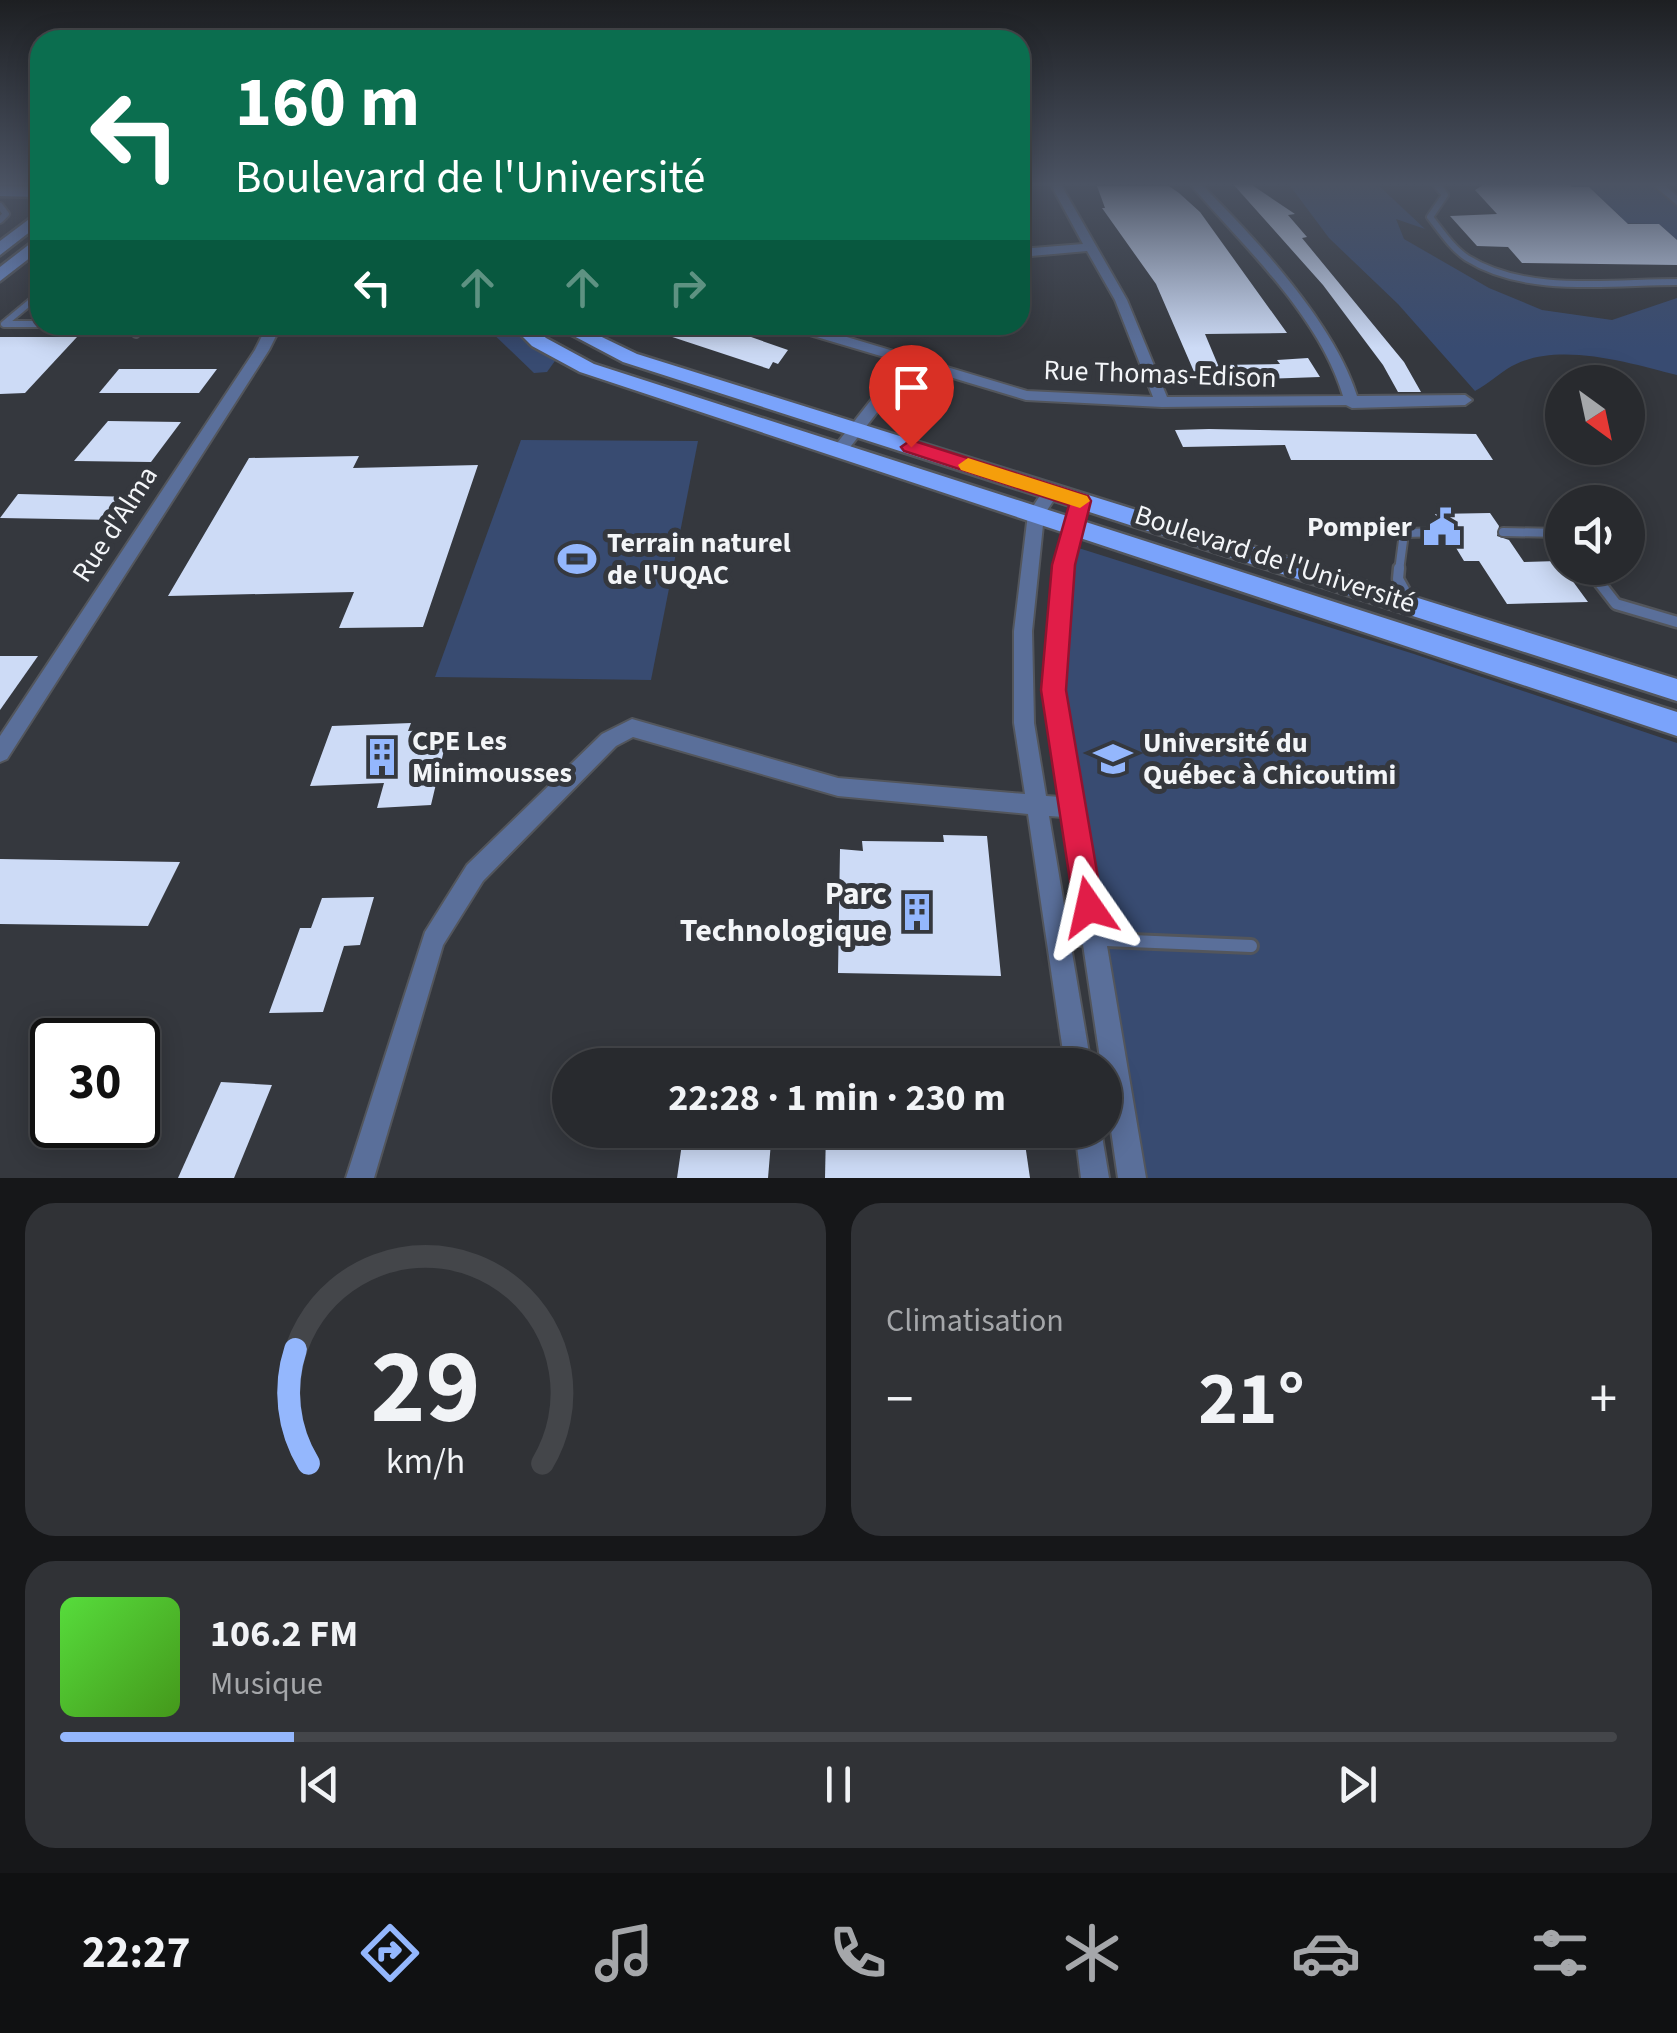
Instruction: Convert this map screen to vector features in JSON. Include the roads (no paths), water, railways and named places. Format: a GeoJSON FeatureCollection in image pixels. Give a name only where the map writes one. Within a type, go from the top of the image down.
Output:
{"type":"FeatureCollection","features":[{"type":"Feature","properties":{"kind":"main road"},"geometry":{"type":"LineString","coordinates":[[0,276],[30,254]]}},
{"type":"Feature","properties":{"kind":"main road","name":"Boulevard de l'Université"},"geometry":{"type":"LineString","coordinates":[[531,335],[587,368],[1677,724]]}},
{"type":"Feature","properties":{"kind":"main road","name":"Boulevard de l'Université"},"geometry":{"type":"LineString","coordinates":[[583,335],[630,358],[1677,690]]}},
{"type":"Feature","properties":{"kind":"main road"},"geometry":{"type":"LineString","coordinates":[[1410,637],[1413,606]]}},
{"type":"Feature","properties":{"kind":"street"},"geometry":{"type":"LineString","coordinates":[[1086,238],[1133,326],[1162,402]]}},
{"type":"Feature","properties":{"kind":"street"},"geometry":{"type":"LineString","coordinates":[[1245,238],[1337,360],[1350,385],[1352,403]]}},
{"type":"Feature","properties":{"kind":"street"},"geometry":{"type":"LineString","coordinates":[[1030,252],[1091,247]]}},
{"type":"Feature","properties":{"kind":"street","name":"Rue d'Alma"},"geometry":{"type":"LineString","coordinates":[[0,753],[270,335]]}},
{"type":"Feature","properties":{"kind":"street","name":"Rue Thomas-Edison"},"geometry":{"type":"LineString","coordinates":[[824,335],[1026,395],[1162,402],[1465,400]]}},
{"type":"Feature","properties":{"kind":"street"},"geometry":{"type":"LineString","coordinates":[[839,450],[909,361]]}},
{"type":"Feature","properties":{"kind":"street"},"geometry":{"type":"LineString","coordinates":[[1051,492],[1036,514],[1023,630],[1024,723],[1076,1048]]}},
{"type":"Feature","properties":{"kind":"street"},"geometry":{"type":"LineString","coordinates":[[1081,501],[1064,565],[1054,690],[1132,1178]]}},
{"type":"Feature","properties":{"kind":"street"},"geometry":{"type":"LineString","coordinates":[[360,1178],[433,940],[475,873],[608,740],[632,728],[838,786],[1070,808]]}},
{"type":"Feature","properties":{"kind":"street"},"geometry":{"type":"LineString","coordinates":[[1091,1148],[1095,1178]]}},
{"type":"Feature","properties":{"kind":"lane"},"geometry":{"type":"LineString","coordinates":[[1449,238],[1467,258],[1514,275],[1544,280],[1677,282]]}},
{"type":"Feature","properties":{"kind":"lane"},"geometry":{"type":"LineString","coordinates":[[2,324],[30,302]]}},
{"type":"Feature","properties":{"kind":"lane"},"geometry":{"type":"LineString","coordinates":[[2,324],[30,324]]}},
{"type":"Feature","properties":{"kind":"lane"},"geometry":{"type":"LineString","coordinates":[[1413,606],[1398,580],[1404,533],[1446,532]]}},
{"type":"Feature","properties":{"kind":"lane"},"geometry":{"type":"LineString","coordinates":[[1503,532],[1545,532]]}},
{"type":"Feature","properties":{"kind":"lane"},"geometry":{"type":"LineString","coordinates":[[1601,585],[1616,604],[1677,622]]}},
{"type":"Feature","properties":{"kind":"lane"},"geometry":{"type":"LineString","coordinates":[[1060,938],[1251,946]]}},
{"type":"Feature","properties":{"kind":"place","name":"Pompier"},"geometry":{"type":"Point","coordinates":[1442,527]}},
{"type":"Feature","properties":{"kind":"place","name":"Terrain naturel de l'UQAC"},"geometry":{"type":"Point","coordinates":[577,559]}},
{"type":"Feature","properties":{"kind":"place","name":"CPE Les Minimousses"},"geometry":{"type":"Point","coordinates":[382,757]}},
{"type":"Feature","properties":{"kind":"place","name":"Université du Québec à Chicoutimi"},"geometry":{"type":"Point","coordinates":[1113,759]}},
{"type":"Feature","properties":{"kind":"place","name":"Parc Technologique"},"geometry":{"type":"Point","coordinates":[917,912]}}]}
